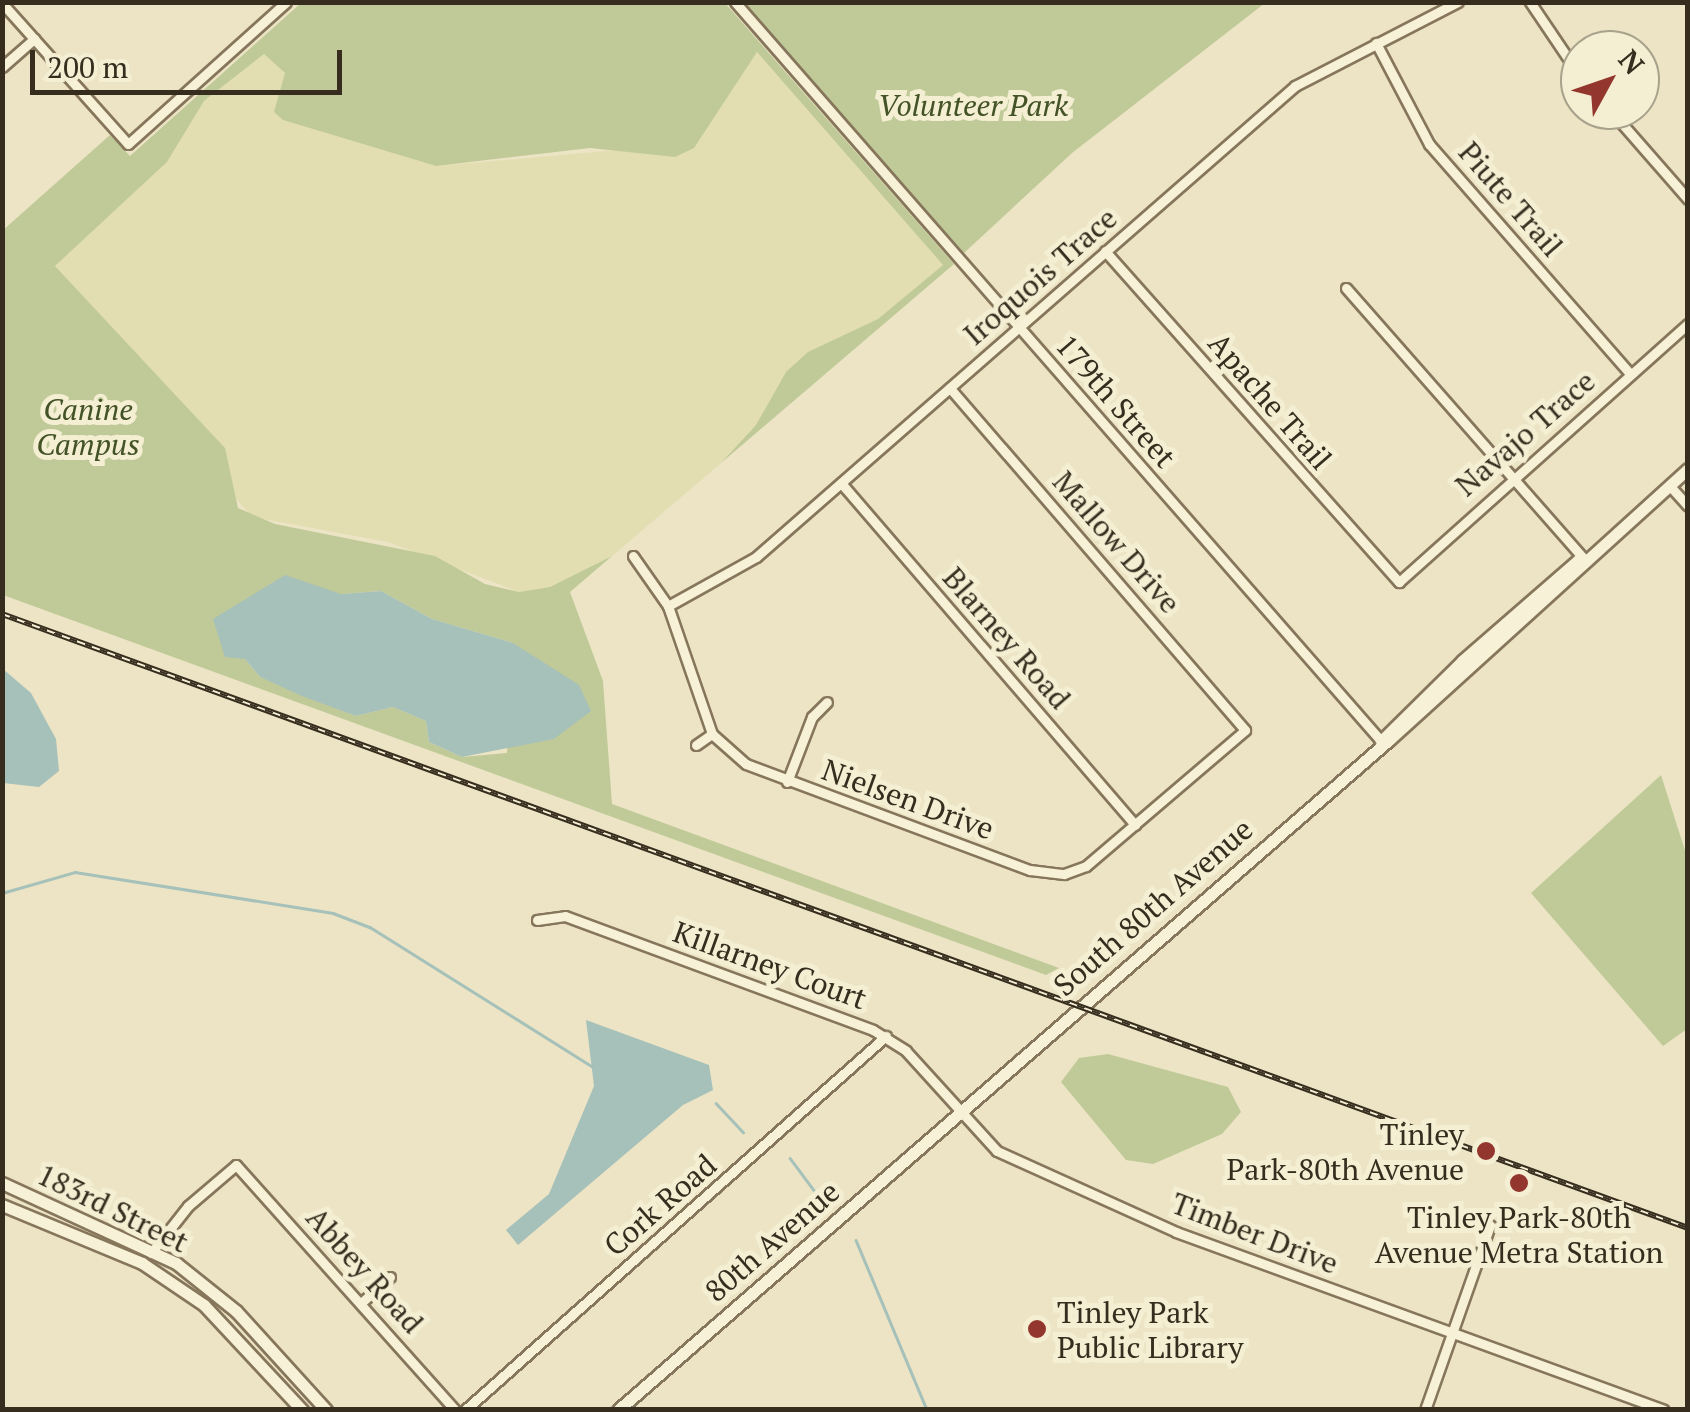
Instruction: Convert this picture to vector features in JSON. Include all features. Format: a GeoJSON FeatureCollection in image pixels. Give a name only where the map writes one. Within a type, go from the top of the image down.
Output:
{"type":"FeatureCollection","features":[{"type":"Feature","properties":{"kind":"street"},"geometry":{"type":"LineString","coordinates":[[2,3],[128,144],[286,2]]}},
{"type":"Feature","properties":{"kind":"street","name":"179th Street"},"geometry":{"type":"LineString","coordinates":[[736,2],[1380,741]]}},
{"type":"Feature","properties":{"kind":"street","name":"Iroquois Trace"},"geometry":{"type":"LineString","coordinates":[[668,606],[756,557],[1295,86],[1458,2]]}},
{"type":"Feature","properties":{"kind":"street"},"geometry":{"type":"LineString","coordinates":[[1530,2],[1560,46]]}},
{"type":"Feature","properties":{"kind":"street"},"geometry":{"type":"LineString","coordinates":[[2,67],[34,38]]}},
{"type":"Feature","properties":{"kind":"street","name":"Piute Trail"},"geometry":{"type":"LineString","coordinates":[[1376,43],[1429,144],[1630,374]]}},
{"type":"Feature","properties":{"kind":"street"},"geometry":{"type":"LineString","coordinates":[[1628,130],[1688,199]]}},
{"type":"Feature","properties":{"kind":"street","name":"Apache Trail"},"geometry":{"type":"LineString","coordinates":[[1105,251],[1399,582]]}},
{"type":"Feature","properties":{"kind":"street"},"geometry":{"type":"LineString","coordinates":[[1346,288],[1586,561]]}},
{"type":"Feature","properties":{"kind":"street","name":"Navajo Trace"},"geometry":{"type":"LineString","coordinates":[[1399,582],[1688,324]]}},
{"type":"Feature","properties":{"kind":"street","name":"Mallow Drive"},"geometry":{"type":"LineString","coordinates":[[950,388],[1245,730]]}},
{"type":"Feature","properties":{"kind":"street","name":"South 80th Avenue"},"geometry":{"type":"LineString","coordinates":[[958,1111],[1686,472]]}},
{"type":"Feature","properties":{"kind":"street","name":"Blarney Road"},"geometry":{"type":"LineString","coordinates":[[841,483],[1135,825]]}},
{"type":"Feature","properties":{"kind":"street"},"geometry":{"type":"LineString","coordinates":[[1670,485],[1688,506]]}},
{"type":"Feature","properties":{"kind":"street"},"geometry":{"type":"LineString","coordinates":[[633,556],[668,606],[712,734],[696,745]]}},
{"type":"Feature","properties":{"kind":"street"},"geometry":{"type":"LineString","coordinates":[[786,782],[812,716],[827,702]]}},
{"type":"Feature","properties":{"kind":"street","name":"Nielsen Drive"},"geometry":{"type":"LineString","coordinates":[[712,734],[746,764],[786,782],[1042,874],[1080,869],[1245,730]]}},
{"type":"Feature","properties":{"kind":"street","name":"Killarney Court"},"geometry":{"type":"LineString","coordinates":[[537,920],[564,916],[886,1036],[958,1111]]}},
{"type":"Feature","properties":{"kind":"street","name":"Cork Road"},"geometry":{"type":"LineString","coordinates":[[465,1410],[886,1036]]}},
{"type":"Feature","properties":{"kind":"street","name":"Timber Drive"},"geometry":{"type":"LineString","coordinates":[[958,1111],[997,1150],[1176,1232],[1664,1410]]}},
{"type":"Feature","properties":{"kind":"street","name":"80th Avenue"},"geometry":{"type":"LineString","coordinates":[[618,1410],[958,1111]]}},
{"type":"Feature","properties":{"kind":"street","name":"Abbey Road"},"geometry":{"type":"LineString","coordinates":[[154,1250],[188,1206],[236,1165],[455,1410]]}},
{"type":"Feature","properties":{"kind":"street","name":"183rd Street"},"geometry":{"type":"LineString","coordinates":[[2,1183],[154,1250],[236,1311],[326,1410]]}},
{"type":"Feature","properties":{"kind":"street","name":"183rd Street"},"geometry":{"type":"LineString","coordinates":[[2,1205],[142,1263],[204,1306],[302,1410]]}},
{"type":"Feature","properties":{"kind":"street"},"geometry":{"type":"LineString","coordinates":[[1424,1410],[1490,1225]]}},
{"type":"Feature","properties":{"kind":"street"},"geometry":{"type":"LineString","coordinates":[[142,1263],[154,1250]]}},
{"type":"Feature","properties":{"kind":"street"},"geometry":{"type":"LineString","coordinates":[[360,1302],[390,1277]]}},
{"type":"Feature","properties":{"kind":"shaded area"},"geometry":{"type":"Polygon","coordinates":[[[757,52],[943,265],[878,319],[786,372],[756,425],[721,463],[612,556],[550,587],[519,592],[388,542],[252,517],[231,493],[214,436],[55,266],[167,162],[204,101],[264,54],[285,73],[283,120],[436,166],[629,149],[741,70],[757,52]]]}},
{"type":"Feature","properties":{"kind":"green space","name":"Canine Campus"},"geometry":{"type":"Polygon","coordinates":[[[301,3],[725,3],[954,264],[721,463],[756,425],[786,372],[808,352],[878,319],[943,265],[757,52],[694,148],[675,157],[590,148],[436,166],[283,120],[274,112],[285,73],[264,54],[204,101],[167,162],[55,266],[225,448],[238,508],[275,524],[435,556],[485,584],[519,592],[550,587],[612,556],[570,592],[603,681],[612,804],[1059,968],[1046,975],[3,595],[2,231],[110,135],[130,156],[301,3]],[[381,591],[341,594],[245,659],[260,677],[356,716],[393,707],[426,721],[429,742],[462,757],[507,753],[513,643],[432,619],[381,591]]]}},
{"type":"Feature","properties":{"kind":"green space","name":"Volunteer Park"},"geometry":{"type":"Polygon","coordinates":[[[743,3],[1265,3],[1072,153],[964,253],[743,3]]]}},
{"type":"Feature","properties":{"kind":"green space"},"geometry":{"type":"Polygon","coordinates":[[[1661,775],[1688,860],[1687,1029],[1663,1046],[1531,893],[1661,775]]]}},
{"type":"Feature","properties":{"kind":"green space"},"geometry":{"type":"Polygon","coordinates":[[[1108,1054],[1228,1087],[1241,1112],[1222,1134],[1153,1164],[1126,1160],[1061,1082],[1079,1058],[1108,1054]]]}},
{"type":"Feature","properties":{"kind":"water"},"geometry":{"type":"Polygon","coordinates":[[[285,575],[341,594],[381,591],[432,619],[513,643],[579,685],[591,711],[554,739],[462,757],[429,742],[426,721],[393,707],[356,716],[302,696],[260,677],[245,659],[225,657],[213,619],[285,575]]]}},
{"type":"Feature","properties":{"kind":"water"},"geometry":{"type":"Polygon","coordinates":[[[3,669],[31,693],[56,739],[59,771],[39,787],[3,783],[3,669]]]}},
{"type":"Feature","properties":{"kind":"water"},"geometry":{"type":"Polygon","coordinates":[[[586,1020],[709,1065],[713,1090],[683,1105],[518,1245],[506,1230],[549,1194],[594,1086],[586,1020]]]}},
{"type":"Feature","properties":{"kind":"waterway"},"geometry":{"type":"LineString","coordinates":[[2,893],[75,872],[333,913],[370,927],[592,1066]]}},
{"type":"Feature","properties":{"kind":"waterway"},"geometry":{"type":"LineString","coordinates":[[716,1103],[743,1132]]}},
{"type":"Feature","properties":{"kind":"waterway"},"geometry":{"type":"LineString","coordinates":[[790,1158],[822,1201]]}},
{"type":"Feature","properties":{"kind":"waterway"},"geometry":{"type":"LineString","coordinates":[[856,1240],[927,1410]]}},
{"type":"Feature","properties":{"kind":"railway"},"geometry":{"type":"LineString","coordinates":[[2,614],[1688,1228]]}},
{"type":"Feature","properties":{"kind":"place","name":"Tinley Park-80th Avenue"},"geometry":{"type":"Point","coordinates":[1486,1151]}},
{"type":"Feature","properties":{"kind":"place","name":"Tinley Park-80th Avenue Metra Station"},"geometry":{"type":"Point","coordinates":[1519,1183]}},
{"type":"Feature","properties":{"kind":"place","name":"Tinley Park Public Library"},"geometry":{"type":"Point","coordinates":[1037,1329]}}]}
